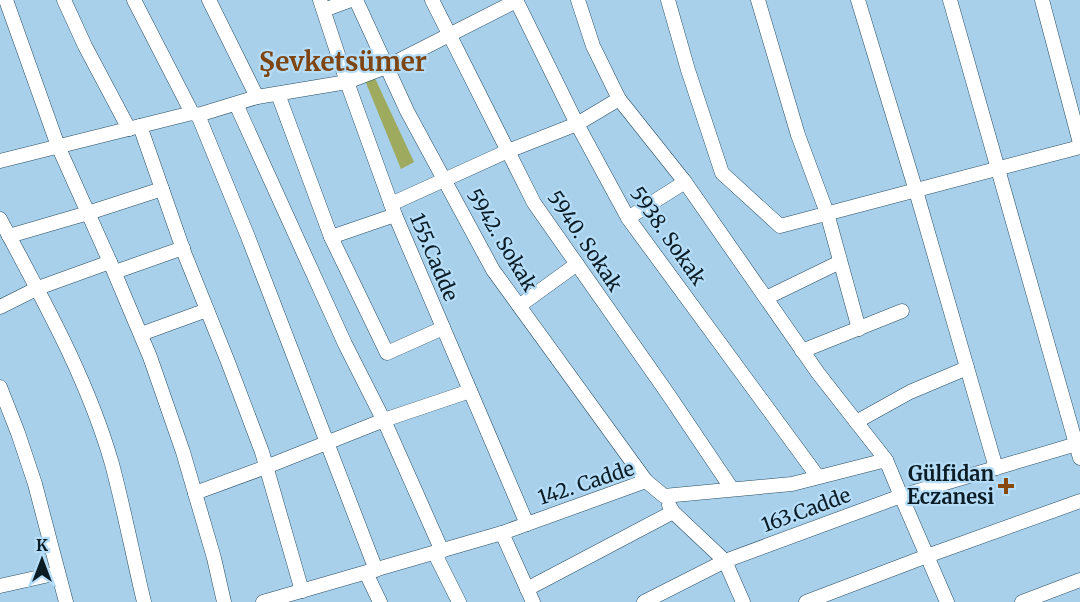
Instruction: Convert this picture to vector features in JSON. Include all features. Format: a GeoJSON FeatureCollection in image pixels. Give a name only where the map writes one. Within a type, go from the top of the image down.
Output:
{"type":"FeatureCollection","features":[{"type":"Feature","properties":{"kind":"street"},"geometry":{"type":"LineString","coordinates":[[6,0],[58,146],[141,334],[183,452],[214,558],[224,602]]}},
{"type":"Feature","properties":{"kind":"street"},"geometry":{"type":"LineString","coordinates":[[64,0],[85,46],[134,127],[162,189],[266,467],[302,591]]}},
{"type":"Feature","properties":{"kind":"street"},"geometry":{"type":"LineString","coordinates":[[134,0],[195,114],[248,237],[328,443],[380,602]]}},
{"type":"Feature","properties":{"kind":"street"},"geometry":{"type":"LineString","coordinates":[[209,0],[257,97]]}},
{"type":"Feature","properties":{"kind":"street"},"geometry":{"type":"LineString","coordinates":[[322,5],[351,0]]}},
{"type":"Feature","properties":{"kind":"street","name":"5942. Sokak"},"geometry":{"type":"LineString","coordinates":[[356,0],[407,111],[493,270],[646,481]]}},
{"type":"Feature","properties":{"kind":"street","name":"5940. Sokak"},"geometry":{"type":"LineString","coordinates":[[432,0],[534,202],[732,489]]}},
{"type":"Feature","properties":{"kind":"street"},"geometry":{"type":"LineString","coordinates":[[578,0],[593,46],[619,99],[685,182],[802,351],[886,460],[947,602]]}},
{"type":"Feature","properties":{"kind":"street"},"geometry":{"type":"LineString","coordinates":[[668,0],[722,173],[780,226],[997,170],[1080,145],[1042,0]]}},
{"type":"Feature","properties":{"kind":"street"},"geometry":{"type":"LineString","coordinates":[[758,0],[798,135],[827,213],[859,328]]}},
{"type":"Feature","properties":{"kind":"street"},"geometry":{"type":"LineString","coordinates":[[858,0],[996,468]]}},
{"type":"Feature","properties":{"kind":"street"},"geometry":{"type":"LineString","coordinates":[[950,0],[997,170],[1078,443],[1080,458]]}},
{"type":"Feature","properties":{"kind":"street"},"geometry":{"type":"LineString","coordinates":[[0,161],[257,97],[347,82],[386,67],[516,1]]}},
{"type":"Feature","properties":{"kind":"street","name":"5938. Sokak"},"geometry":{"type":"LineString","coordinates":[[516,1],[577,124],[628,218],[818,477]]}},
{"type":"Feature","properties":{"kind":"street","name":"155.Cadde"},"geometry":{"type":"LineString","coordinates":[[322,5],[393,210],[527,524]]}},
{"type":"Feature","properties":{"kind":"street"},"geometry":{"type":"LineString","coordinates":[[278,94],[331,237],[387,352],[443,328]]}},
{"type":"Feature","properties":{"kind":"street"},"geometry":{"type":"LineString","coordinates":[[331,237],[393,210],[445,181],[508,151],[577,124],[619,99]]}},
{"type":"Feature","properties":{"kind":"street"},"geometry":{"type":"LineString","coordinates":[[236,104],[341,334],[384,420],[459,602]]}},
{"type":"Feature","properties":{"kind":"street"},"geometry":{"type":"LineString","coordinates":[[628,218],[685,182]]}},
{"type":"Feature","properties":{"kind":"street"},"geometry":{"type":"LineString","coordinates":[[9,236],[162,189]]}},
{"type":"Feature","properties":{"kind":"street"},"geometry":{"type":"LineString","coordinates":[[0,219],[67,346],[92,406],[111,463],[144,602]]}},
{"type":"Feature","properties":{"kind":"street"},"geometry":{"type":"LineString","coordinates":[[0,307],[38,288],[183,248]]}},
{"type":"Feature","properties":{"kind":"street"},"geometry":{"type":"LineString","coordinates":[[766,298],[840,262]]}},
{"type":"Feature","properties":{"kind":"street"},"geometry":{"type":"LineString","coordinates":[[519,306],[577,264]]}},
{"type":"Feature","properties":{"kind":"street"},"geometry":{"type":"LineString","coordinates":[[141,334],[207,309]]}},
{"type":"Feature","properties":{"kind":"street"},"geometry":{"type":"LineString","coordinates":[[802,351],[902,311]]}},
{"type":"Feature","properties":{"kind":"street"},"geometry":{"type":"LineString","coordinates":[[856,422],[910,392],[967,368]]}},
{"type":"Feature","properties":{"kind":"street"},"geometry":{"type":"LineString","coordinates":[[0,387],[35,484],[66,602]]}},
{"type":"Feature","properties":{"kind":"street"},"geometry":{"type":"LineString","coordinates":[[195,493],[384,420],[470,391]]}},
{"type":"Feature","properties":{"kind":"street","name":"163.Cadde"},"geometry":{"type":"LineString","coordinates":[[644,602],[725,561],[901,496],[1078,443]]}},
{"type":"Feature","properties":{"kind":"street"},"geometry":{"type":"LineString","coordinates":[[743,602],[725,561],[673,512],[664,496],[792,484],[886,460]]}},
{"type":"Feature","properties":{"kind":"street","name":"142. Cadde"},"geometry":{"type":"LineString","coordinates":[[263,602],[502,533],[646,481],[664,496]]}},
{"type":"Feature","properties":{"kind":"street"},"geometry":{"type":"LineString","coordinates":[[806,602],[831,598],[927,556],[1080,501]]}},
{"type":"Feature","properties":{"kind":"street"},"geometry":{"type":"LineString","coordinates":[[502,533],[530,596],[673,512]]}},
{"type":"Feature","properties":{"kind":"street"},"geometry":{"type":"LineString","coordinates":[[0,586],[57,573]]}},
{"type":"Feature","properties":{"kind":"street"},"geometry":{"type":"LineString","coordinates":[[1030,601],[1080,580]]}},
{"type":"Feature","properties":{"kind":"green space"},"geometry":{"type":"Polygon","coordinates":[[[373,74],[414,162],[401,169],[364,78],[373,74]]]}},
{"type":"Feature","properties":{"kind":"place","name":"Gülfidan Eczanesi"},"geometry":{"type":"Point","coordinates":[1006,486]}},
{"type":"Feature","properties":{"kind":"district","name":"Şevketsümer"},"geometry":{"type":"Point","coordinates":[343,62]}}]}
